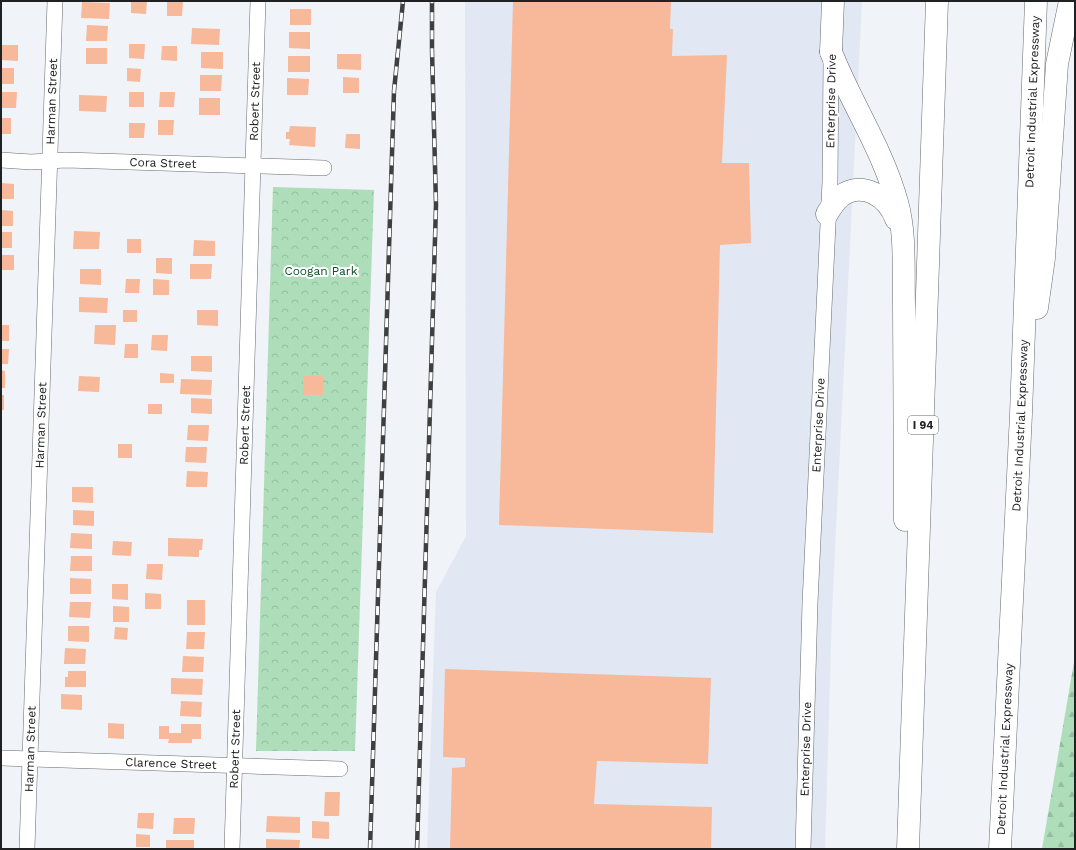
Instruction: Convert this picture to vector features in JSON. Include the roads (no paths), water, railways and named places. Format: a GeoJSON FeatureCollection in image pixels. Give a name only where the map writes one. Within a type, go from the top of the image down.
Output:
{"type":"FeatureCollection","features":[{"type":"Feature","properties":{"kind":"main road","name":"Enterprise Drive"},"geometry":{"type":"LineString","coordinates":[[832,52],[833,1]]}},
{"type":"Feature","properties":{"kind":"main road","name":"I 94"},"geometry":{"type":"LineString","coordinates":[[908,849],[937,1]]}},
{"type":"Feature","properties":{"kind":"main road","name":"Detroit Industrial Expressway"},"geometry":{"type":"LineString","coordinates":[[1000,849],[1021,414],[1036,1]]}},
{"type":"Feature","properties":{"kind":"main road"},"geometry":{"type":"LineString","coordinates":[[1021,414],[1044,258],[1058,64],[1070,1]]}},
{"type":"Feature","properties":{"kind":"main road"},"geometry":{"type":"LineString","coordinates":[[832,52],[841,76],[887,169],[897,202],[902,236],[905,348],[908,849]]}},
{"type":"Feature","properties":{"kind":"main road"},"geometry":{"type":"LineString","coordinates":[[828,214],[835,202],[846,193],[867,190],[878,195],[888,204],[894,214],[902,236]]}},
{"type":"Feature","properties":{"kind":"street","name":"Harman Street"},"geometry":{"type":"LineString","coordinates":[[27,849],[55,1]]}},
{"type":"Feature","properties":{"kind":"street","name":"Robert Street"},"geometry":{"type":"LineString","coordinates":[[232,849],[258,1]]}},
{"type":"Feature","properties":{"kind":"street","name":"Enterprise Drive"},"geometry":{"type":"LineString","coordinates":[[803,849],[811,596],[830,182],[832,52]]}},
{"type":"Feature","properties":{"kind":"street","name":"Cora Street"},"geometry":{"type":"LineString","coordinates":[[1,160],[66,160],[324,168]]}},
{"type":"Feature","properties":{"kind":"street","name":"Clarence Street"},"geometry":{"type":"LineString","coordinates":[[1,758],[340,769]]}},
{"type":"Feature","properties":{"kind":"railway"},"geometry":{"type":"LineString","coordinates":[[370,849],[394,91],[403,1]]}},
{"type":"Feature","properties":{"kind":"railway"},"geometry":{"type":"LineString","coordinates":[[417,849],[436,205],[432,1]]}},
{"type":"Feature","properties":{"kind":"park label","name":"Coogan Park"},"geometry":{"type":"Point","coordinates":[321,271]}}]}
